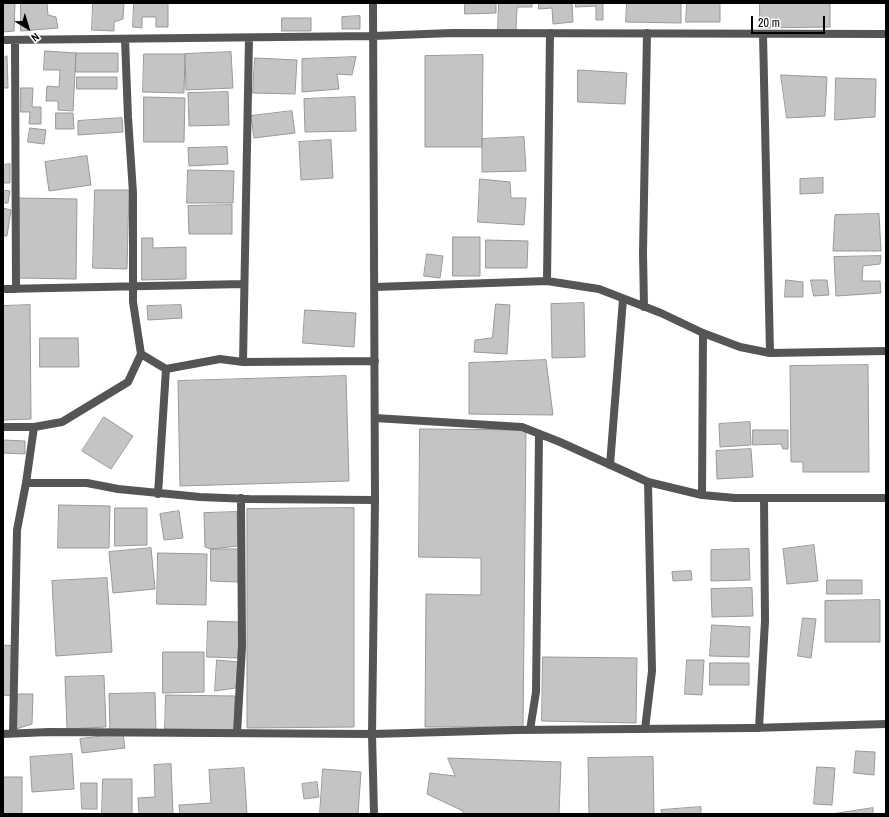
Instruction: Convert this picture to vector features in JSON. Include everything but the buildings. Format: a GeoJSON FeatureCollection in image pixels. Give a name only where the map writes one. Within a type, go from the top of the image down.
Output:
{"type":"FeatureCollection","features":[{"type":"Feature","properties":{"kind":"street"},"geometry":{"type":"LineString","coordinates":[[373,3],[376,500],[372,734],[374,814]]}},
{"type":"Feature","properties":{"kind":"street"},"geometry":{"type":"LineString","coordinates":[[3,40],[249,38],[452,33],[886,34]]}},
{"type":"Feature","properties":{"kind":"street"},"geometry":{"type":"LineString","coordinates":[[547,281],[550,33]]}},
{"type":"Feature","properties":{"kind":"street"},"geometry":{"type":"LineString","coordinates":[[644,307],[643,253],[647,33]]}},
{"type":"Feature","properties":{"kind":"street"},"geometry":{"type":"LineString","coordinates":[[763,34],[770,353]]}},
{"type":"Feature","properties":{"kind":"street"},"geometry":{"type":"LineString","coordinates":[[243,362],[249,38]]}},
{"type":"Feature","properties":{"kind":"street"},"geometry":{"type":"LineString","coordinates":[[3,427],[34,427],[62,422],[128,382],[141,354],[133,302],[133,193],[128,117],[126,39]]}},
{"type":"Feature","properties":{"kind":"street"},"geometry":{"type":"LineString","coordinates":[[15,40],[16,289]]}},
{"type":"Feature","properties":{"kind":"street"},"geometry":{"type":"LineString","coordinates":[[375,286],[547,281],[599,289],[661,313],[703,333],[740,347],[770,353],[886,352]]}},
{"type":"Feature","properties":{"kind":"street"},"geometry":{"type":"LineString","coordinates":[[3,289],[133,285],[244,284]]}},
{"type":"Feature","properties":{"kind":"street"},"geometry":{"type":"LineString","coordinates":[[610,465],[623,299]]}},
{"type":"Feature","properties":{"kind":"street"},"geometry":{"type":"LineString","coordinates":[[702,495],[703,333]]}},
{"type":"Feature","properties":{"kind":"street"},"geometry":{"type":"LineString","coordinates":[[141,354],[166,369],[220,359],[243,362],[375,361]]}},
{"type":"Feature","properties":{"kind":"street"},"geometry":{"type":"LineString","coordinates":[[158,494],[166,369]]}},
{"type":"Feature","properties":{"kind":"street"},"geometry":{"type":"LineString","coordinates":[[375,418],[522,427],[648,482],[702,495],[735,498],[886,498]]}},
{"type":"Feature","properties":{"kind":"street"},"geometry":{"type":"LineString","coordinates":[[13,734],[17,530],[26,484],[34,427]]}},
{"type":"Feature","properties":{"kind":"street"},"geometry":{"type":"LineString","coordinates":[[530,730],[536,692],[539,434]]}},
{"type":"Feature","properties":{"kind":"street"},"geometry":{"type":"LineString","coordinates":[[645,729],[652,671],[648,482]]}},
{"type":"Feature","properties":{"kind":"street"},"geometry":{"type":"LineString","coordinates":[[26,484],[87,483],[118,490],[158,494],[241,498],[376,500]]}},
{"type":"Feature","properties":{"kind":"street"},"geometry":{"type":"LineString","coordinates":[[237,733],[242,647],[241,498]]}},
{"type":"Feature","properties":{"kind":"street"},"geometry":{"type":"LineString","coordinates":[[759,728],[765,620],[764,498]]}},
{"type":"Feature","properties":{"kind":"street"},"geometry":{"type":"LineString","coordinates":[[3,734],[49,732],[372,734],[530,730],[759,728],[886,724]]}}]}
